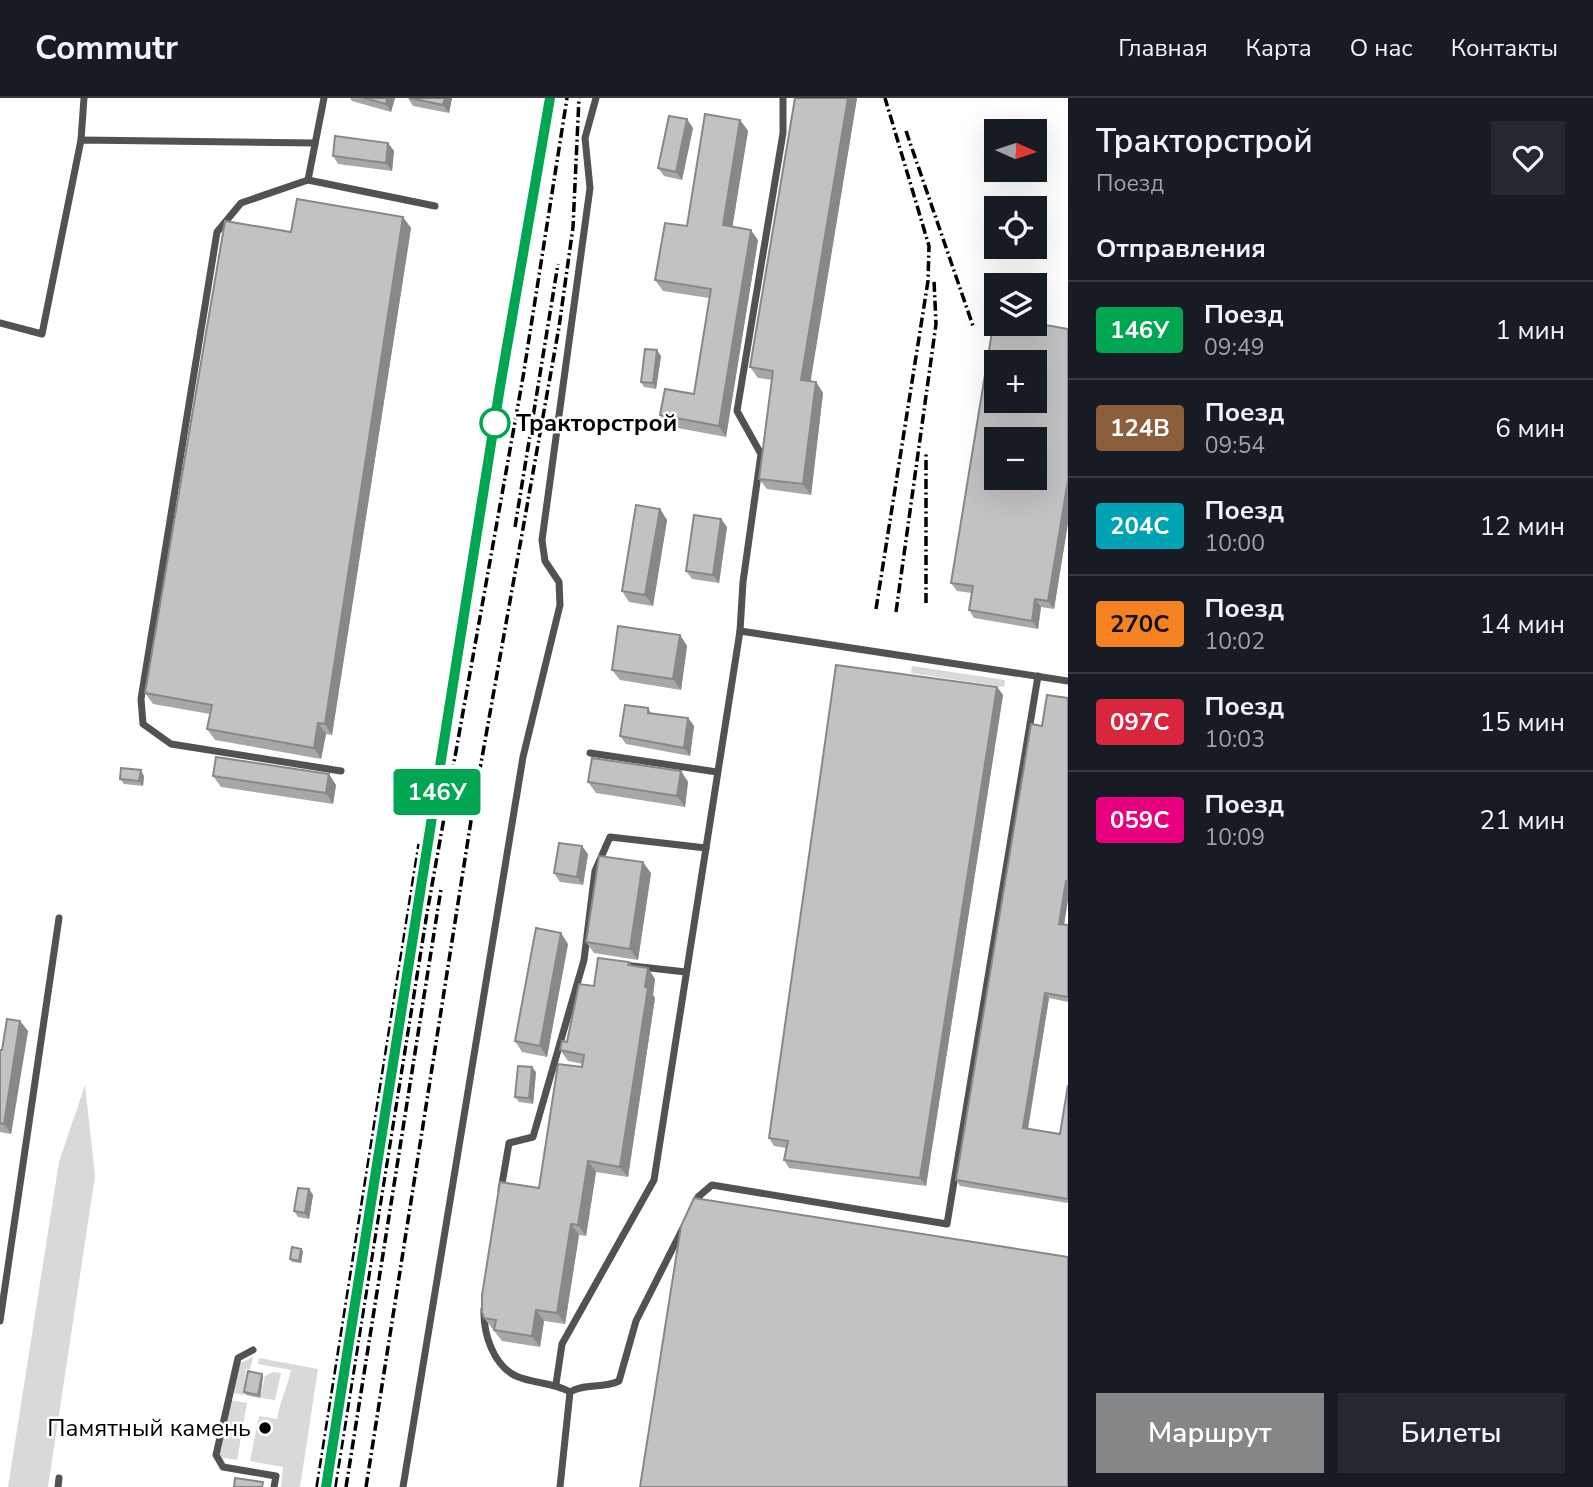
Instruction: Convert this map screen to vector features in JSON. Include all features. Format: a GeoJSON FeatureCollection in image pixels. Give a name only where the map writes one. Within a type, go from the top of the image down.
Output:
{"type":"FeatureCollection","features":[{"type":"Feature","properties":{"kind":"lane"},"geometry":{"type":"LineString","coordinates":[[0,323],[42,334],[81,140],[84,98]]}},
{"type":"Feature","properties":{"kind":"lane"},"geometry":{"type":"LineString","coordinates":[[308,180],[324,98]]}},
{"type":"Feature","properties":{"kind":"lane"},"geometry":{"type":"LineString","coordinates":[[403,1487],[523,757],[560,605],[559,582],[545,561],[542,540],[590,188],[585,138],[596,98]]}},
{"type":"Feature","properties":{"kind":"lane"},"geometry":{"type":"LineString","coordinates":[[556,1384],[562,1344],[654,1180],[740,631],[743,582],[761,454],[737,411],[783,133],[783,98]]}},
{"type":"Feature","properties":{"kind":"lane"},"geometry":{"type":"LineString","coordinates":[[81,140],[315,143]]}},
{"type":"Feature","properties":{"kind":"lane"},"geometry":{"type":"LineString","coordinates":[[341,771],[171,744],[143,724],[141,699],[217,232],[241,203],[308,180],[435,206]]}},
{"type":"Feature","properties":{"kind":"lane"},"geometry":{"type":"LineString","coordinates":[[740,631],[1067,681],[1068,671]]}},
{"type":"Feature","properties":{"kind":"lane"},"geometry":{"type":"LineString","coordinates":[[692,1209],[698,1197],[712,1185],[947,1224],[1038,676]]}},
{"type":"Feature","properties":{"kind":"lane"},"geometry":{"type":"LineString","coordinates":[[590,753],[717,772]]}},
{"type":"Feature","properties":{"kind":"lane"},"geometry":{"type":"LineString","coordinates":[[500,1198],[509,1143],[533,1136],[584,960],[595,871],[610,837],[706,848]]}},
{"type":"Feature","properties":{"kind":"lane"},"geometry":{"type":"LineString","coordinates":[[0,1321],[59,918]]}},
{"type":"Feature","properties":{"kind":"lane"},"geometry":{"type":"LineString","coordinates":[[584,960],[597,961]]}},
{"type":"Feature","properties":{"kind":"lane"},"geometry":{"type":"LineString","coordinates":[[610,963],[686,972]]}},
{"type":"Feature","properties":{"kind":"lane"},"geometry":{"type":"LineString","coordinates":[[570,1392],[579,1386],[604,1388],[619,1381],[636,1321],[686,1221]]}},
{"type":"Feature","properties":{"kind":"lane"},"geometry":{"type":"LineString","coordinates":[[484,1304],[483,1324],[497,1361],[516,1376],[556,1384],[570,1392]]}},
{"type":"Feature","properties":{"kind":"lane"},"geometry":{"type":"LineString","coordinates":[[253,1350],[237,1358],[216,1455],[223,1467],[276,1476],[274,1487]]}},
{"type":"Feature","properties":{"kind":"lane"},"geometry":{"type":"LineString","coordinates":[[560,1487],[570,1392]]}},
{"type":"Feature","properties":{"kind":"lane"},"geometry":{"type":"LineString","coordinates":[[58,1487],[59,1478]]}},
{"type":"Feature","properties":{"kind":"shaded area"},"geometry":{"type":"Polygon","coordinates":[[[912,666],[1005,680],[1004,687],[911,673],[912,666]]]}},
{"type":"Feature","properties":{"kind":"shaded area"},"geometry":{"type":"Polygon","coordinates":[[[85,1085],[95,1176],[48,1487],[8,1487],[59,1162],[85,1085]]]}},
{"type":"Feature","properties":{"kind":"shaded area"},"geometry":{"type":"Polygon","coordinates":[[[253,1357],[250,1369],[246,1369],[244,1395],[232,1393],[240,1363],[253,1357]]]}},
{"type":"Feature","properties":{"kind":"shaded area"},"geometry":{"type":"Polygon","coordinates":[[[259,1358],[318,1369],[300,1487],[281,1487],[283,1467],[250,1461],[259,1416],[277,1419],[291,1370],[258,1364],[259,1358]]]}},
{"type":"Feature","properties":{"kind":"shaded area"},"geometry":{"type":"Polygon","coordinates":[[[273,1372],[281,1373],[275,1400],[260,1398],[265,1376],[273,1372]]]}},
{"type":"Feature","properties":{"kind":"shaded area"},"geometry":{"type":"Polygon","coordinates":[[[229,1400],[247,1403],[237,1460],[219,1457],[229,1400]]]}},
{"type":"Feature","properties":{"kind":"building"},"geometry":{"type":"Polygon","coordinates":[[[364,98],[387,98],[386,104],[364,98]]]}},
{"type":"Feature","properties":{"kind":"building"},"geometry":{"type":"Polygon","coordinates":[[[410,98],[445,98],[443,105],[410,98]]]}},
{"type":"Feature","properties":{"kind":"building"},"geometry":{"type":"Polygon","coordinates":[[[795,98],[848,98],[801,380],[816,382],[803,484],[759,479],[773,371],[750,367],[795,98]]]}},
{"type":"Feature","properties":{"kind":"building"},"geometry":{"type":"Polygon","coordinates":[[[705,114],[740,120],[723,225],[751,230],[719,426],[660,415],[665,389],[694,394],[711,289],[655,280],[665,223],[687,226],[705,114]]]}},
{"type":"Feature","properties":{"kind":"building"},"geometry":{"type":"Polygon","coordinates":[[[669,116],[687,119],[676,172],[658,168],[669,116]]]}},
{"type":"Feature","properties":{"kind":"building"},"geometry":{"type":"Polygon","coordinates":[[[335,136],[388,143],[386,163],[333,156],[335,136]]]}},
{"type":"Feature","properties":{"kind":"building"},"geometry":{"type":"Polygon","coordinates":[[[297,199],[403,217],[325,724],[318,723],[314,748],[207,729],[212,705],[145,693],[225,221],[291,232],[297,199]]]}},
{"type":"Feature","properties":{"kind":"building"},"geometry":{"type":"Polygon","coordinates":[[[1047,325],[1068,329],[1068,480],[1048,601],[1035,599],[1032,621],[969,610],[973,586],[951,583],[984,381],[984,413],[1047,413],[1047,350],[989,350],[991,336],[1047,336],[1047,325]]]}},
{"type":"Feature","properties":{"kind":"building"},"geometry":{"type":"Polygon","coordinates":[[[645,349],[657,350],[653,383],[641,382],[645,349]]]}},
{"type":"Feature","properties":{"kind":"building"},"geometry":{"type":"Polygon","coordinates":[[[636,505],[660,509],[645,595],[622,591],[636,505]]]}},
{"type":"Feature","properties":{"kind":"building"},"geometry":{"type":"Polygon","coordinates":[[[694,515],[721,519],[713,575],[686,571],[694,515]]]}},
{"type":"Feature","properties":{"kind":"building"},"geometry":{"type":"Polygon","coordinates":[[[618,626],[680,635],[673,679],[612,670],[618,626]]]}},
{"type":"Feature","properties":{"kind":"building"},"geometry":{"type":"Polygon","coordinates":[[[836,665],[997,687],[920,1178],[784,1160],[788,1141],[769,1138],[836,665]]]}},
{"type":"Feature","properties":{"kind":"building"},"geometry":{"type":"Polygon","coordinates":[[[1047,695],[1068,698],[1068,881],[1059,924],[1068,925],[1068,997],[1045,993],[1023,1128],[1060,1134],[1068,1085],[1068,1199],[956,1180],[1031,724],[1042,726],[1047,695]]]}},
{"type":"Feature","properties":{"kind":"building"},"geometry":{"type":"Polygon","coordinates":[[[625,705],[648,708],[648,713],[688,718],[684,748],[620,736],[625,705]]]}},
{"type":"Feature","properties":{"kind":"building"},"geometry":{"type":"Polygon","coordinates":[[[216,757],[329,774],[326,793],[213,776],[216,757]]]}},
{"type":"Feature","properties":{"kind":"building"},"geometry":{"type":"Polygon","coordinates":[[[592,758],[681,771],[677,796],[588,782],[592,758]]]}},
{"type":"Feature","properties":{"kind":"building"},"geometry":{"type":"Polygon","coordinates":[[[121,768],[141,770],[139,781],[120,779],[121,768]]]}},
{"type":"Feature","properties":{"kind":"building"},"geometry":{"type":"Polygon","coordinates":[[[559,843],[582,846],[577,877],[554,873],[559,843]]]}},
{"type":"Feature","properties":{"kind":"building"},"geometry":{"type":"Polygon","coordinates":[[[599,856],[643,862],[630,949],[586,942],[599,856]]]}},
{"type":"Feature","properties":{"kind":"building"},"geometry":{"type":"Polygon","coordinates":[[[536,928],[561,933],[540,1046],[515,1041],[536,928]]]}},
{"type":"Feature","properties":{"kind":"building"},"geometry":{"type":"Polygon","coordinates":[[[598,958],[629,962],[628,965],[648,968],[645,987],[648,988],[620,1167],[588,1161],[578,1225],[571,1224],[557,1313],[536,1310],[532,1336],[494,1330],[496,1320],[484,1318],[482,1295],[500,1182],[539,1188],[558,1064],[582,1067],[584,1055],[560,1050],[562,1041],[567,1042],[579,984],[594,986],[598,958]]]}},
{"type":"Feature","properties":{"kind":"building"},"geometry":{"type":"Polygon","coordinates":[[[7,1019],[20,1021],[4,1124],[0,1123],[0,1050],[7,1019]]]}},
{"type":"Feature","properties":{"kind":"building"},"geometry":{"type":"Polygon","coordinates":[[[518,1066],[532,1067],[529,1098],[515,1097],[518,1066]]]}},
{"type":"Feature","properties":{"kind":"building"},"geometry":{"type":"Polygon","coordinates":[[[298,1188],[309,1189],[305,1213],[294,1211],[298,1188]]]}},
{"type":"Feature","properties":{"kind":"building"},"geometry":{"type":"Polygon","coordinates":[[[694,1198],[1068,1257],[1068,1487],[640,1487],[681,1226],[694,1198]]]}},
{"type":"Feature","properties":{"kind":"building"},"geometry":{"type":"Polygon","coordinates":[[[292,1247],[301,1249],[299,1261],[290,1259],[292,1247]]]}},
{"type":"Feature","properties":{"kind":"building"},"geometry":{"type":"Polygon","coordinates":[[[248,1371],[262,1374],[258,1395],[244,1392],[248,1371]]]}},
{"type":"Feature","properties":{"kind":"building"},"geometry":{"type":"Polygon","coordinates":[[[235,1478],[263,1482],[262,1487],[234,1487],[235,1478]]]}},
{"type":"Feature","properties":{"kind":"railway"},"geometry":{"type":"LineString","coordinates":[[426,861],[550,98]]}},
{"type":"Feature","properties":{"kind":"railway"},"geometry":{"type":"LineString","coordinates":[[335,1487],[427,913],[523,377],[567,98]]}},
{"type":"Feature","properties":{"kind":"railway"},"geometry":{"type":"LineString","coordinates":[[366,1487],[473,808],[559,327],[573,227],[579,98]]}},
{"type":"Feature","properties":{"kind":"railway"},"geometry":{"type":"LineString","coordinates":[[876,609],[928,281],[929,246],[885,98]]}},
{"type":"Feature","properties":{"kind":"railway"},"geometry":{"type":"LineString","coordinates":[[906,131],[973,326]]}},
{"type":"Feature","properties":{"kind":"railway"},"geometry":{"type":"LineString","coordinates":[[515,527],[558,264]]}},
{"type":"Feature","properties":{"kind":"railway"},"geometry":{"type":"LineString","coordinates":[[896,612],[936,324],[934,280]]}},
{"type":"Feature","properties":{"kind":"railway"},"geometry":{"type":"LineString","coordinates":[[926,454],[926,603]]}},
{"type":"Feature","properties":{"kind":"railway"},"geometry":{"type":"LineString","coordinates":[[317,1487],[419,844]]}},
{"type":"Feature","properties":{"kind":"railway"},"geometry":{"type":"LineString","coordinates":[[346,1487],[441,889]]}},
{"type":"Feature","properties":{"kind":"train","name":"146У"},"geometry":{"type":"LineString","coordinates":[[326,1487],[500,387],[550,98]]}},
{"type":"Feature","properties":{"kind":"place","name":"Тракторстрой"},"geometry":{"type":"Point","coordinates":[495,423]}},
{"type":"Feature","properties":{"kind":"place","name":"Памятный камень"},"geometry":{"type":"Point","coordinates":[265,1428]}}]}
